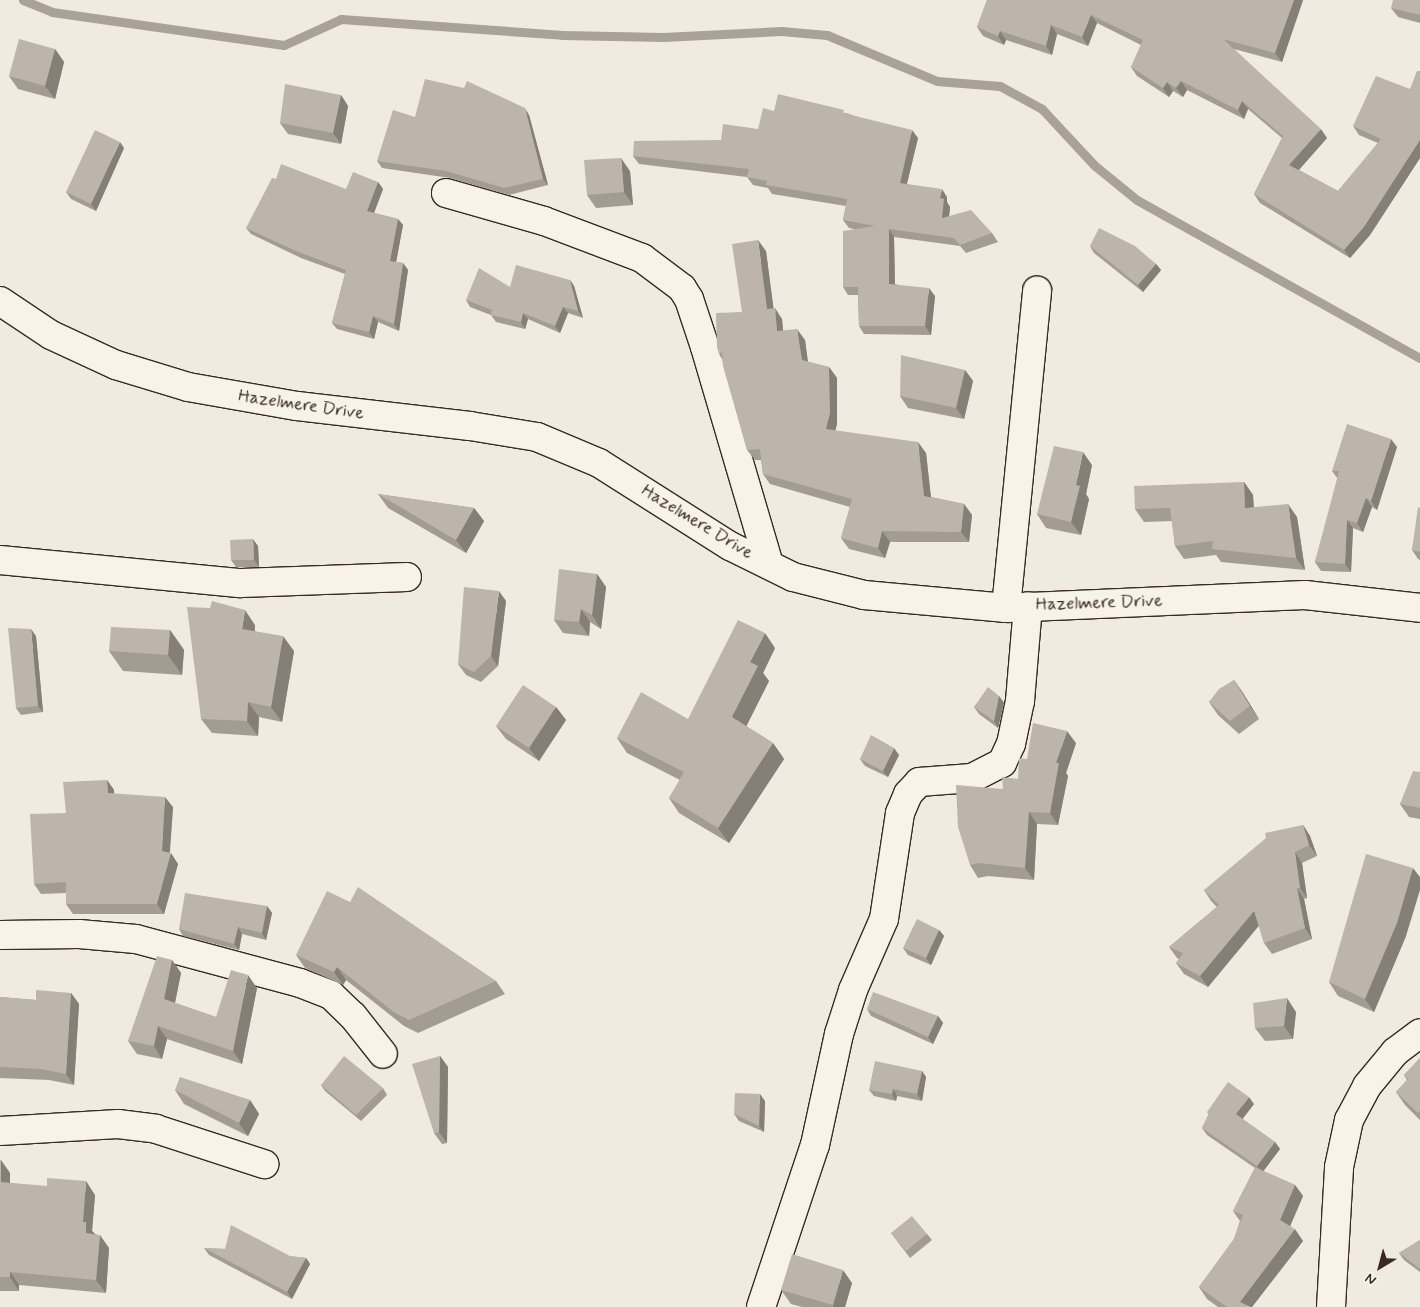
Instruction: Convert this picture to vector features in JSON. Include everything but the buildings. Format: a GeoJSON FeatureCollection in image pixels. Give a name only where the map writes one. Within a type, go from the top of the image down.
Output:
{"type":"FeatureCollection","features":[{"type":"Feature","properties":{"kind":"street"},"geometry":{"type":"LineString","coordinates":[[446,193],[544,221],[642,258],[682,288],[689,299],[705,347],[769,565]]}},
{"type":"Feature","properties":{"kind":"street"},"geometry":{"type":"LineString","coordinates":[[761,1307],[815,1145],[839,1034],[853,990],[884,919],[905,800],[919,782],[972,778],[1002,763],[1011,744],[1020,701],[1017,607],[1037,291]]}},
{"type":"Feature","properties":{"kind":"street","name":"Hazelmere Drive"},"geometry":{"type":"LineString","coordinates":[[0,301],[51,336],[116,365],[188,387],[297,406],[470,426],[537,437],[599,463],[730,546],[793,577],[864,595],[1017,607],[1305,595],[1420,608]]}},
{"type":"Feature","properties":{"kind":"street"},"geometry":{"type":"LineString","coordinates":[[0,560],[241,584],[407,577]]}},
{"type":"Feature","properties":{"kind":"street"},"geometry":{"type":"LineString","coordinates":[[0,934],[79,934],[136,939],[300,983],[330,995],[354,1016],[383,1054]]}},
{"type":"Feature","properties":{"kind":"street"},"geometry":{"type":"LineString","coordinates":[[1331,1307],[1339,1167],[1349,1120],[1367,1086],[1395,1052],[1420,1033]]}},
{"type":"Feature","properties":{"kind":"street"},"geometry":{"type":"LineString","coordinates":[[0,1131],[118,1124],[156,1129],[264,1164]]}},
{"type":"Feature","properties":{"kind":"waterway"},"geometry":{"type":"LineString","coordinates":[[23,0],[52,12],[284,45],[341,19],[562,35],[663,37],[781,31],[827,35],[937,81],[1000,86],[1042,109],[1094,165],[1137,200],[1420,358]]}}]}
